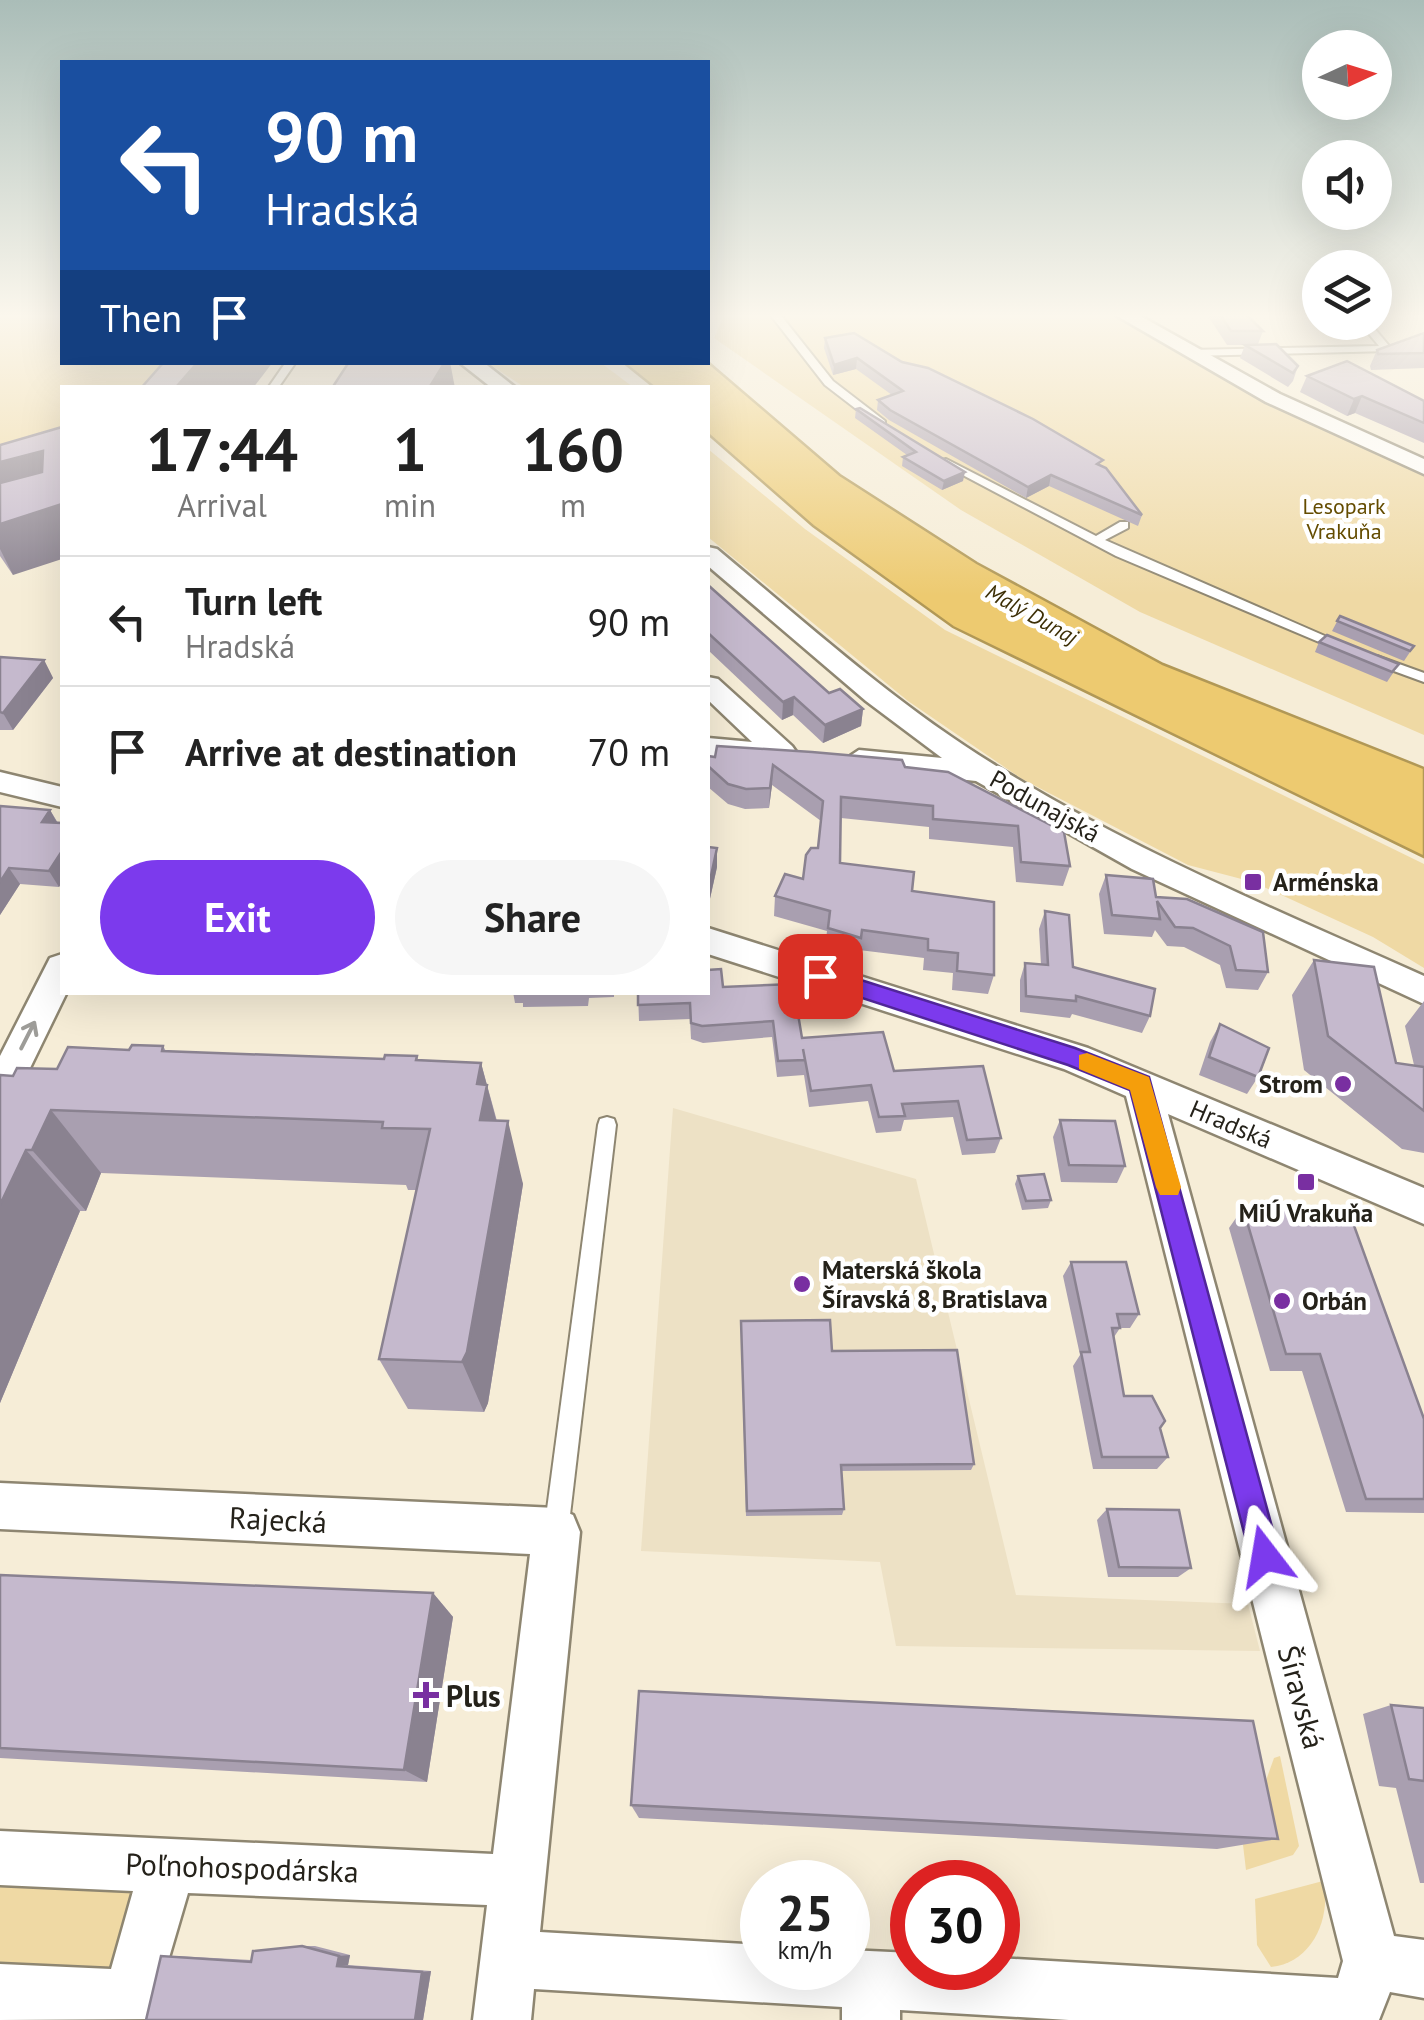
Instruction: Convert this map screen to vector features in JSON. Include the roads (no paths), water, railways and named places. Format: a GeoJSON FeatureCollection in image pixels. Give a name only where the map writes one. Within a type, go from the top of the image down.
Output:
{"type":"FeatureCollection","features":[{"type":"Feature","properties":{"kind":"street"},"geometry":{"type":"LineString","coordinates":[[1293,407],[1424,467]]}},
{"type":"Feature","properties":{"kind":"street","name":"Podunajská"},"geometry":{"type":"LineString","coordinates":[[710,556],[915,725],[982,771],[1154,864],[1424,990]]}},
{"type":"Feature","properties":{"kind":"street"},"geometry":{"type":"LineString","coordinates":[[710,686],[782,753]]}},
{"type":"Feature","properties":{"kind":"street"},"geometry":{"type":"LineString","coordinates":[[710,747],[982,771]]}},
{"type":"Feature","properties":{"kind":"street"},"geometry":{"type":"LineString","coordinates":[[0,782],[53,794]]}},
{"type":"Feature","properties":{"kind":"street","name":"Hradská"},"geometry":{"type":"LineString","coordinates":[[710,942],[1075,1058],[1424,1206]]}},
{"type":"Feature","properties":{"kind":"street"},"geometry":{"type":"LineString","coordinates":[[0,1092],[60,971]]}},
{"type":"Feature","properties":{"kind":"street","name":"Šíravská"},"geometry":{"type":"LineString","coordinates":[[1140,1084],[1398,1966]]}},
{"type":"Feature","properties":{"kind":"street","name":"Hradská"},"geometry":{"type":"LineString","coordinates":[[1356,1175],[1424,1189]]}},
{"type":"Feature","properties":{"kind":"street","name":"Rajecká"},"geometry":{"type":"LineString","coordinates":[[0,1506],[556,1532]]}},
{"type":"Feature","properties":{"kind":"street"},"geometry":{"type":"LineString","coordinates":[[502,2020],[556,1532]]}},
{"type":"Feature","properties":{"kind":"street","name":"Poľnohospodárska"},"geometry":{"type":"LineString","coordinates":[[0,1858],[485,1878]]}},
{"type":"Feature","properties":{"kind":"street"},"geometry":{"type":"LineString","coordinates":[[0,1993],[131,1999],[168,1865]]}},
{"type":"Feature","properties":{"kind":"street"},"geometry":{"type":"LineString","coordinates":[[511,1959],[870,2001],[1344,2006],[1359,1999],[1398,1966]]}},
{"type":"Feature","properties":{"kind":"lane"},"geometry":{"type":"LineString","coordinates":[[861,407],[898,434]]}},
{"type":"Feature","properties":{"kind":"lane"},"geometry":{"type":"LineString","coordinates":[[929,452],[1096,541],[1353,650]]}},
{"type":"Feature","properties":{"kind":"lane"},"geometry":{"type":"LineString","coordinates":[[1096,541],[1124,525]]}},
{"type":"Feature","properties":{"kind":"lane"},"geometry":{"type":"LineString","coordinates":[[1371,657],[1424,678]]}},
{"type":"Feature","properties":{"kind":"lane"},"geometry":{"type":"LineString","coordinates":[[556,1532],[607,1125]]}},
{"type":"Feature","properties":{"kind":"water","name":"Malý Dunaj"},"geometry":{"type":"Polygon","coordinates":[[[710,407],[761,407],[840,475],[977,563],[1163,664],[1424,768],[1424,857],[953,627],[813,526],[710,436],[710,407]]]}},
{"type":"Feature","properties":{"kind":"place","name":"Arménska"},"geometry":{"type":"Point","coordinates":[1253,882]}},
{"type":"Feature","properties":{"kind":"place","name":"Strom"},"geometry":{"type":"Point","coordinates":[1343,1084]}},
{"type":"Feature","properties":{"kind":"place","name":"MiÚ Vrakuňa"},"geometry":{"type":"Point","coordinates":[1306,1182]}},
{"type":"Feature","properties":{"kind":"place","name":"Materská škola Šíravská 8, Bratislava"},"geometry":{"type":"Point","coordinates":[802,1284]}},
{"type":"Feature","properties":{"kind":"place","name":"Orbán"},"geometry":{"type":"Point","coordinates":[1282,1301]}},
{"type":"Feature","properties":{"kind":"place","name":"Plus"},"geometry":{"type":"Point","coordinates":[426,1695]}},
{"type":"Feature","properties":{"kind":"park label","name":"Lesopark Vrakuňa"},"geometry":{"type":"Point","coordinates":[1344,518]}}]}
